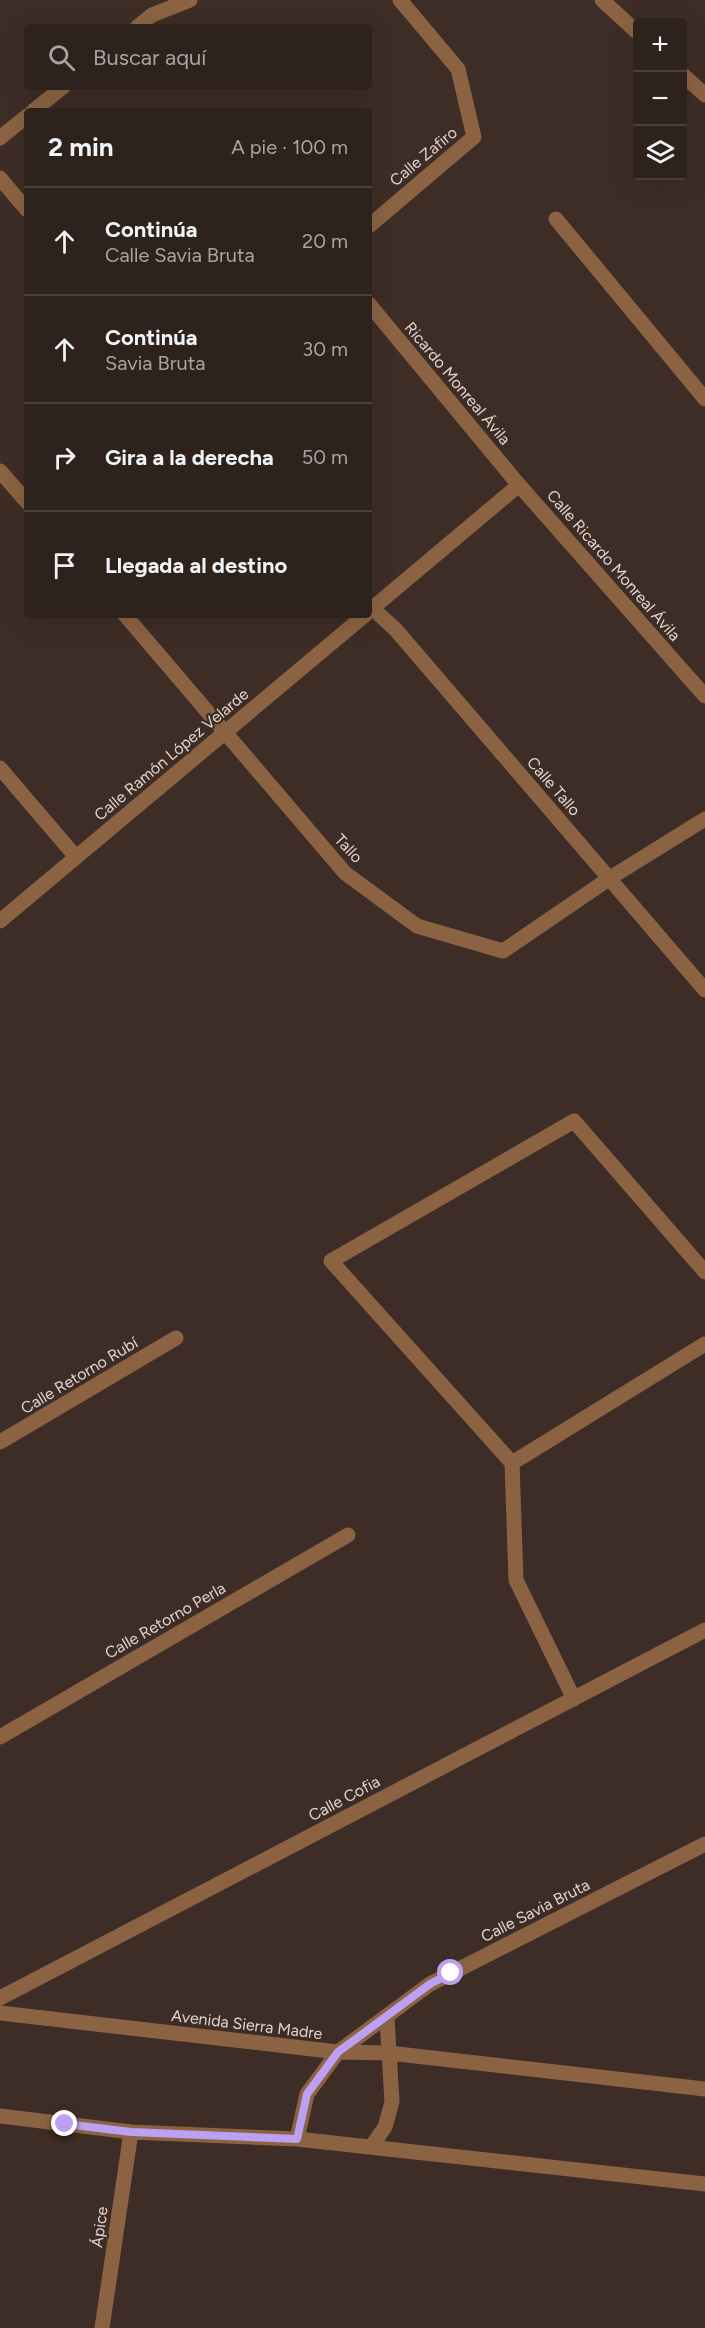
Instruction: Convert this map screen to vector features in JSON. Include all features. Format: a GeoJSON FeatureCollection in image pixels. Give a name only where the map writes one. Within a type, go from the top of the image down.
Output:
{"type":"FeatureCollection","features":[{"type":"Feature","properties":{"kind":"street"},"geometry":{"type":"LineString","coordinates":[[141,24],[152,15],[190,0]]}},
{"type":"Feature","properties":{"kind":"street","name":"Calle Zafiro"},"geometry":{"type":"LineString","coordinates":[[372,223],[474,137],[458,69],[400,0]]}},
{"type":"Feature","properties":{"kind":"street"},"geometry":{"type":"LineString","coordinates":[[602,0],[633,28]]}},
{"type":"Feature","properties":{"kind":"street"},"geometry":{"type":"LineString","coordinates":[[687,79],[705,95]]}},
{"type":"Feature","properties":{"kind":"street"},"geometry":{"type":"LineString","coordinates":[[37,108],[59,90]]}},
{"type":"Feature","properties":{"kind":"street"},"geometry":{"type":"LineString","coordinates":[[0,138],[24,118]]}},
{"type":"Feature","properties":{"kind":"street"},"geometry":{"type":"LineString","coordinates":[[0,178],[24,206]]}},
{"type":"Feature","properties":{"kind":"street"},"geometry":{"type":"LineString","coordinates":[[556,219],[705,399]]}},
{"type":"Feature","properties":{"kind":"street","name":"Ricardo Monreal Ávila"},"geometry":{"type":"LineString","coordinates":[[372,308],[519,484]]}},
{"type":"Feature","properties":{"kind":"street"},"geometry":{"type":"LineString","coordinates":[[0,471],[24,499]]}},
{"type":"Feature","properties":{"kind":"street","name":"Calle Ramón López Velarde"},"geometry":{"type":"LineString","coordinates":[[372,607],[519,484]]}},
{"type":"Feature","properties":{"kind":"street","name":"Calle Ricardo Monreal Ávila"},"geometry":{"type":"LineString","coordinates":[[519,484],[705,696]]}},
{"type":"Feature","properties":{"kind":"street","name":"Calle Tallo"},"geometry":{"type":"LineString","coordinates":[[372,612],[396,630],[705,990]]}},
{"type":"Feature","properties":{"kind":"street","name":"Tallo"},"geometry":{"type":"LineString","coordinates":[[128,618],[345,873],[417,926],[503,951],[610,878]]}},
{"type":"Feature","properties":{"kind":"street","name":"Calle Ramón López Velarde"},"geometry":{"type":"LineString","coordinates":[[0,921],[360,618]]}},
{"type":"Feature","properties":{"kind":"street"},"geometry":{"type":"LineString","coordinates":[[0,768],[76,857]]}},
{"type":"Feature","properties":{"kind":"street"},"geometry":{"type":"LineString","coordinates":[[610,878],[705,819]]}},
{"type":"Feature","properties":{"kind":"street"},"geometry":{"type":"LineString","coordinates":[[573,1699],[516,1580],[512,1463],[331,1261],[574,1122],[705,1272]]}},
{"type":"Feature","properties":{"kind":"street","name":"Calle Retorno Rubí"},"geometry":{"type":"LineString","coordinates":[[0,1442],[176,1338]]}},
{"type":"Feature","properties":{"kind":"street"},"geometry":{"type":"LineString","coordinates":[[512,1463],[705,1344]]}},
{"type":"Feature","properties":{"kind":"street","name":"Calle Retorno Perla"},"geometry":{"type":"LineString","coordinates":[[0,1737],[348,1535]]}},
{"type":"Feature","properties":{"kind":"street","name":"Calle Cofia"},"geometry":{"type":"LineString","coordinates":[[0,1998],[705,1630]]}},
{"type":"Feature","properties":{"kind":"street","name":"Calle Savia Bruta"},"geometry":{"type":"LineString","coordinates":[[297,2139],[307,2094],[338,2052],[430,1984],[705,1844]]}},
{"type":"Feature","properties":{"kind":"street","name":"Avenida Sierra Madre"},"geometry":{"type":"LineString","coordinates":[[0,2013],[338,2052],[389,2053],[705,2089]]}},
{"type":"Feature","properties":{"kind":"street"},"geometry":{"type":"LineString","coordinates":[[371,2147],[385,2127],[392,2102],[387,2018]]}},
{"type":"Feature","properties":{"kind":"street"},"geometry":{"type":"LineString","coordinates":[[0,2116],[131,2132],[297,2139],[705,2184]]}},
{"type":"Feature","properties":{"kind":"street","name":"Ápice"},"geometry":{"type":"LineString","coordinates":[[102,2328],[131,2132]]}},
{"type":"Feature","properties":{"kind":"route"},"geometry":{"type":"LineString","coordinates":[[65,2124],[131,2132],[297,2139],[307,2094],[338,2052],[430,1984],[451,1973]]}}]}
